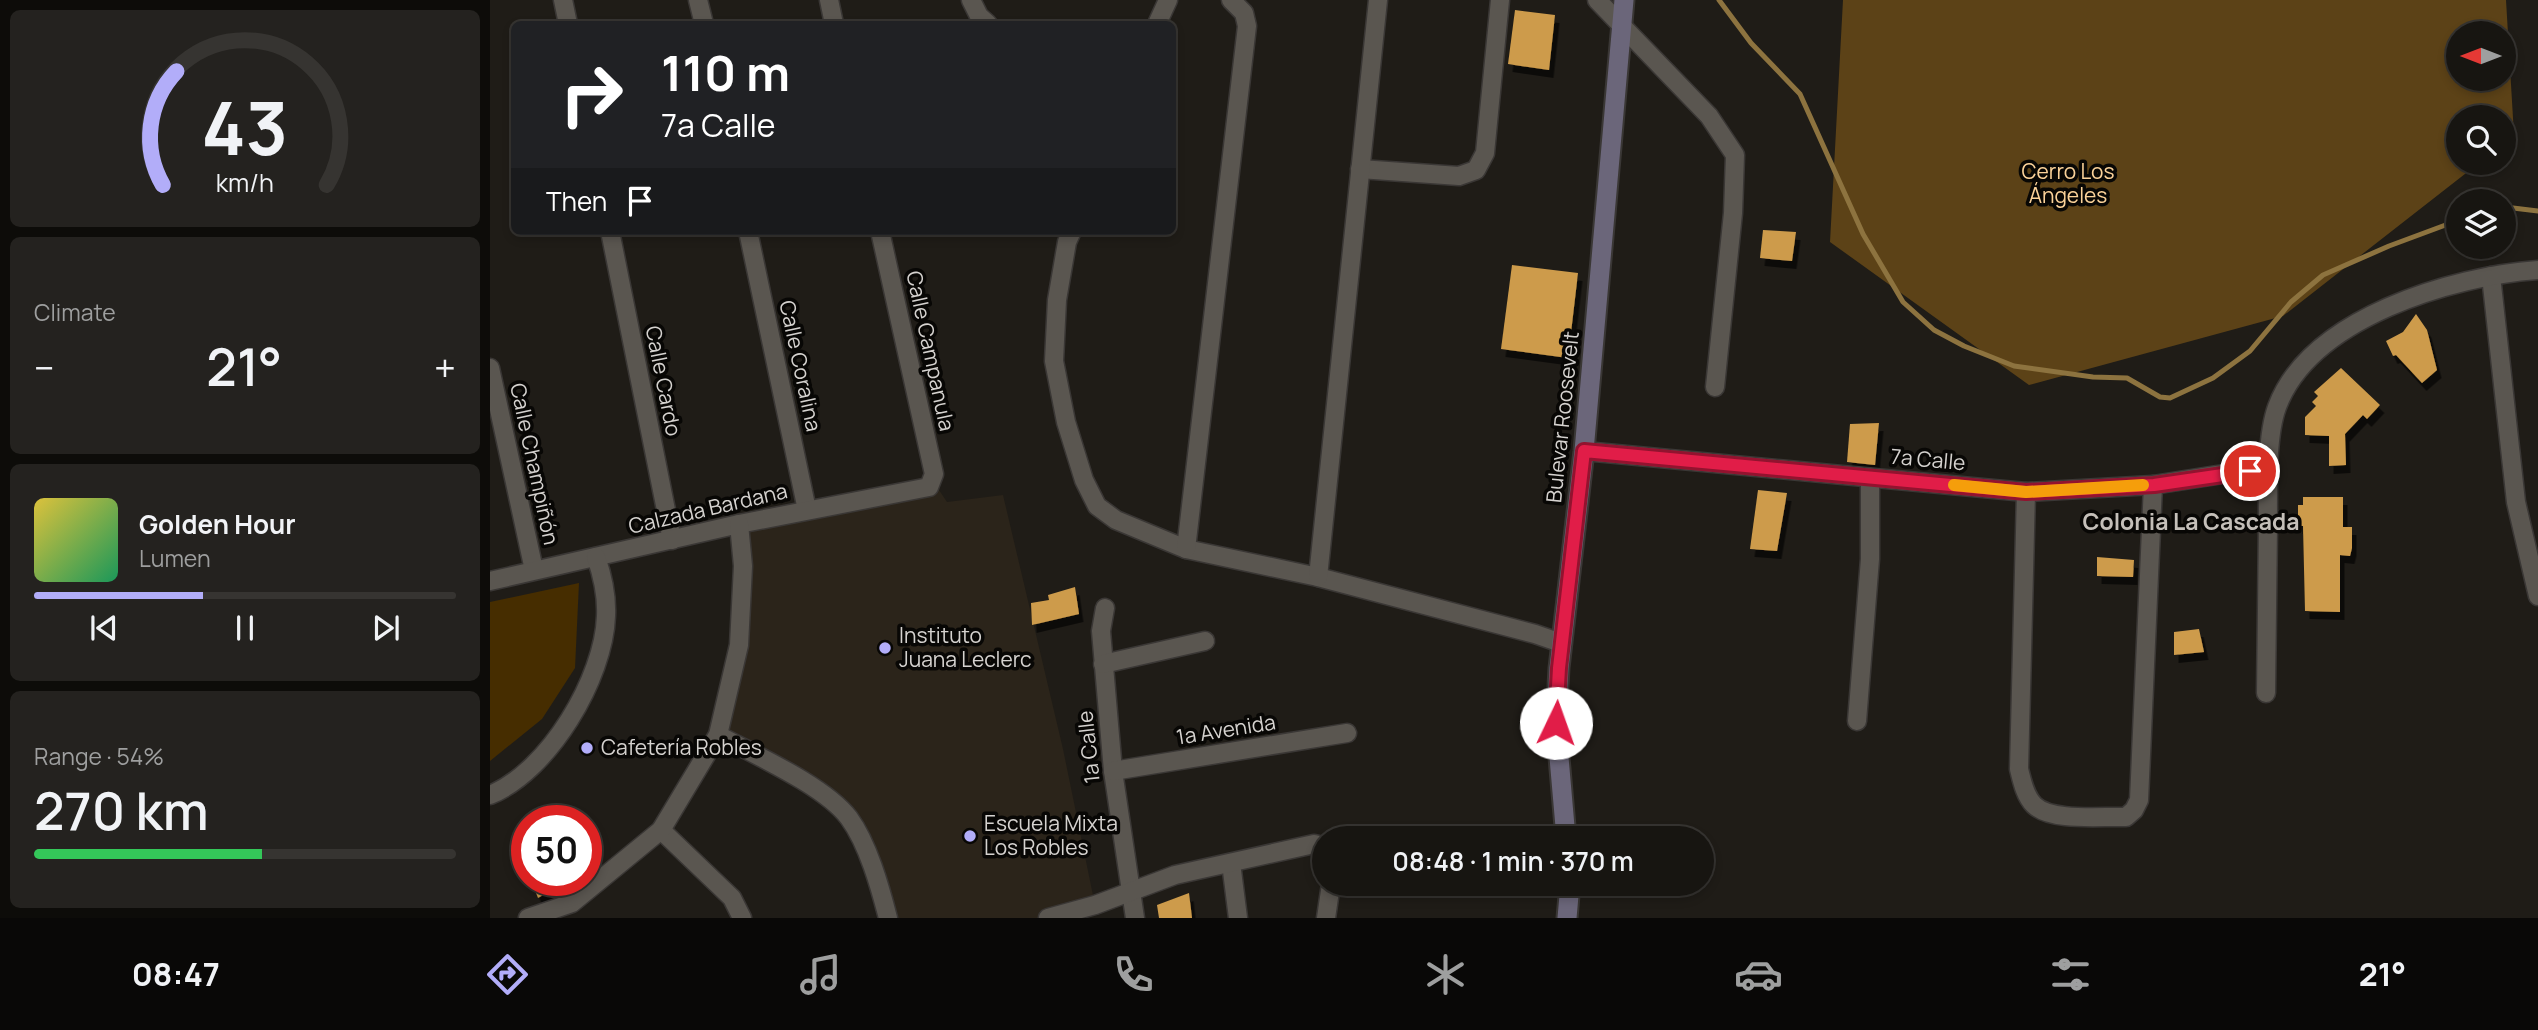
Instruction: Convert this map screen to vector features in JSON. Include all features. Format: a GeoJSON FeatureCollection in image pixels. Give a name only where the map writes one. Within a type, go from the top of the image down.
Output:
{"type":"FeatureCollection","features":[{"type":"Feature","properties":{"kind":"main road","name":"Bulevar Roosevelt"},"geometry":{"type":"LineString","coordinates":[[1565,826],[1556,723],[1561,643],[1584,451],[1624,0]]}},
{"type":"Feature","properties":{"kind":"main road"},"geometry":{"type":"LineString","coordinates":[[1567,918],[1569,896]]}},
{"type":"Feature","properties":{"kind":"street"},"geometry":{"type":"LineString","coordinates":[[563,0],[567,21]]}},
{"type":"Feature","properties":{"kind":"street"},"geometry":{"type":"LineString","coordinates":[[698,0],[703,21]]}},
{"type":"Feature","properties":{"kind":"street"},"geometry":{"type":"LineString","coordinates":[[829,0],[834,21]]}},
{"type":"Feature","properties":{"kind":"street"},"geometry":{"type":"LineString","coordinates":[[971,0],[985,21]]}},
{"type":"Feature","properties":{"kind":"street"},"geometry":{"type":"LineString","coordinates":[[1158,21],[1168,0]]}},
{"type":"Feature","properties":{"kind":"street"},"geometry":{"type":"LineString","coordinates":[[1186,549],[1247,26],[1244,13],[1231,0]]}},
{"type":"Feature","properties":{"kind":"street"},"geometry":{"type":"LineString","coordinates":[[1318,577],[1378,0]]}},
{"type":"Feature","properties":{"kind":"street"},"geometry":{"type":"LineString","coordinates":[[1360,169],[1459,176],[1476,170],[1485,153],[1500,0]]}},
{"type":"Feature","properties":{"kind":"street"},"geometry":{"type":"LineString","coordinates":[[1597,0],[1709,117],[1735,155],[1733,214],[1715,387]]}},
{"type":"Feature","properties":{"kind":"street","name":"Calle Cardo"},"geometry":{"type":"LineString","coordinates":[[611,235],[673,540]]}},
{"type":"Feature","properties":{"kind":"street","name":"Calle Coralina"},"geometry":{"type":"LineString","coordinates":[[749,235],[807,510]]}},
{"type":"Feature","properties":{"kind":"street","name":"Calle Campanula"},"geometry":{"type":"LineString","coordinates":[[881,235],[934,474],[933,481]]}},
{"type":"Feature","properties":{"kind":"street"},"geometry":{"type":"LineString","coordinates":[[1070,235],[1058,300],[1054,361],[1066,422],[1084,480],[1097,506],[1116,520],[1186,549],[1318,577],[1561,643]]}},
{"type":"Feature","properties":{"kind":"street"},"geometry":{"type":"LineString","coordinates":[[2266,693],[2268,467],[2276,411],[2282,394],[2300,368],[2332,338],[2381,309],[2423,294],[2491,276],[2538,270]]}},
{"type":"Feature","properties":{"kind":"street"},"geometry":{"type":"LineString","coordinates":[[2491,276],[2516,502],[2538,596]]}},
{"type":"Feature","properties":{"kind":"street","name":"Calle Champiñón"},"geometry":{"type":"LineString","coordinates":[[490,368],[499,446],[534,570]]}},
{"type":"Feature","properties":{"kind":"street","name":"7a Calle"},"geometry":{"type":"LineString","coordinates":[[1584,451],[2026,492],[2154,485],[2268,467]]}},
{"type":"Feature","properties":{"kind":"street"},"geometry":{"type":"LineString","coordinates":[[1857,721],[1870,559],[1870,478]]}},
{"type":"Feature","properties":{"kind":"street","name":"Calzada Bardana"},"geometry":{"type":"LineString","coordinates":[[490,581],[739,524],[921,490],[929,487],[933,481]]}},
{"type":"Feature","properties":{"kind":"street"},"geometry":{"type":"LineString","coordinates":[[2026,492],[2019,769],[2024,789],[2034,805],[2052,815],[2126,817],[2134,810],[2139,800],[2154,485]]}},
{"type":"Feature","properties":{"kind":"street"},"geometry":{"type":"LineString","coordinates":[[528,918],[576,911],[660,830],[718,735],[739,645],[743,566],[739,524]]}},
{"type":"Feature","properties":{"kind":"street"},"geometry":{"type":"LineString","coordinates":[[490,795],[498,792],[540,759],[571,718],[594,670],[603,643],[606,616],[605,583],[596,557]]}},
{"type":"Feature","properties":{"kind":"street","name":"1a Calle"},"geometry":{"type":"LineString","coordinates":[[1105,608],[1101,631],[1113,771],[1135,918]]}},
{"type":"Feature","properties":{"kind":"street"},"geometry":{"type":"LineString","coordinates":[[1103,664],[1205,641]]}},
{"type":"Feature","properties":{"kind":"street","name":"1a Avenida"},"geometry":{"type":"LineString","coordinates":[[1113,771],[1346,733]]}},
{"type":"Feature","properties":{"kind":"street"},"geometry":{"type":"LineString","coordinates":[[718,735],[817,790],[849,818],[868,855],[888,918]]}},
{"type":"Feature","properties":{"kind":"street"},"geometry":{"type":"LineString","coordinates":[[660,830],[732,898],[742,918]]}},
{"type":"Feature","properties":{"kind":"street"},"geometry":{"type":"LineString","coordinates":[[1048,918],[1095,905],[1131,886],[1312,844]]}},
{"type":"Feature","properties":{"kind":"street"},"geometry":{"type":"LineString","coordinates":[[1231,863],[1238,918]]}},
{"type":"Feature","properties":{"kind":"street"},"geometry":{"type":"LineString","coordinates":[[1326,918],[1329,896]]}},
{"type":"Feature","properties":{"kind":"shaded area","name":"Instituto Juana Leclerc"},"geometry":{"type":"Polygon","coordinates":[[[933,481],[947,502],[1003,495],[1063,749],[1095,905],[1048,918],[888,918],[849,818],[714,730],[726,684],[735,611],[739,524],[933,481]]]}},
{"type":"Feature","properties":{"kind":"shaded area"},"geometry":{"type":"Polygon","coordinates":[[[579,583],[575,668],[542,719],[490,761],[490,602],[579,583]]]}},
{"type":"Feature","properties":{"kind":"green space","name":"Cerro Los Ángeles"},"geometry":{"type":"Polygon","coordinates":[[[1843,0],[2506,0],[2507,21],[2446,21],[2446,91],[2511,91],[2512,105],[2446,105],[2446,175],[2464,175],[2283,316],[2029,385],[1830,242],[1843,0]]]}},
{"type":"Feature","properties":{"kind":"building"},"geometry":{"type":"Polygon","coordinates":[[[1515,10],[1555,15],[1549,70],[1508,64],[1515,10]]]}},
{"type":"Feature","properties":{"kind":"building"},"geometry":{"type":"Polygon","coordinates":[[[1763,230],[1796,232],[1792,261],[1760,258],[1763,230]]]}},
{"type":"Feature","properties":{"kind":"building"},"geometry":{"type":"Polygon","coordinates":[[[1512,265],[1578,273],[1568,358],[1501,349],[1512,265]]]}},
{"type":"Feature","properties":{"kind":"building"},"geometry":{"type":"Polygon","coordinates":[[[2416,314],[2427,330],[2437,370],[2422,383],[2396,355],[2393,356],[2386,341],[2403,332],[2416,314]]]}},
{"type":"Feature","properties":{"kind":"building"},"geometry":{"type":"Polygon","coordinates":[[[2341,368],[2380,405],[2367,419],[2363,415],[2345,434],[2346,465],[2329,466],[2329,436],[2305,435],[2305,417],[2316,406],[2312,402],[2318,396],[2314,392],[2341,368]]]}},
{"type":"Feature","properties":{"kind":"building"},"geometry":{"type":"Polygon","coordinates":[[[1879,423],[1875,465],[1847,462],[1850,424],[1879,423]]]}},
{"type":"Feature","properties":{"kind":"building"},"geometry":{"type":"Polygon","coordinates":[[[1758,490],[1787,493],[1777,551],[1750,549],[1758,490]]]}},
{"type":"Feature","properties":{"kind":"building"},"geometry":{"type":"Polygon","coordinates":[[[2303,497],[2343,497],[2343,527],[2352,527],[2352,548],[2350,556],[2340,555],[2340,612],[2305,611],[2303,526],[2298,526],[2298,505],[2303,505],[2303,497]]]}},
{"type":"Feature","properties":{"kind":"building"},"geometry":{"type":"Polygon","coordinates":[[[2097,557],[2134,560],[2133,577],[2097,576],[2097,557]]]}},
{"type":"Feature","properties":{"kind":"building"},"geometry":{"type":"Polygon","coordinates":[[[1075,587],[1079,614],[1032,625],[1031,603],[1049,600],[1048,595],[1075,587]]]}},
{"type":"Feature","properties":{"kind":"building"},"geometry":{"type":"Polygon","coordinates":[[[2199,629],[2204,652],[2174,655],[2174,632],[2199,629]]]}},
{"type":"Feature","properties":{"kind":"building"},"geometry":{"type":"Polygon","coordinates":[[[1189,893],[1192,918],[1159,918],[1157,905],[1189,893]]]}},
{"type":"Feature","properties":{"kind":"waterway"},"geometry":{"type":"LineString","coordinates":[[1719,0],[1751,43],[1800,94],[1863,234],[1903,302],[1934,330],[1964,346],[2014,366],[2093,377],[2127,378],[2160,397],[2170,398],[2213,378],[2250,351],[2291,302],[2323,275],[2446,225]]}},
{"type":"Feature","properties":{"kind":"waterway"},"geometry":{"type":"LineString","coordinates":[[2516,208],[2538,211]]}},
{"type":"Feature","properties":{"kind":"slow traffic"},"geometry":{"type":"LineString","coordinates":[[1954,485],[2026,492],[2143,485]]}},
{"type":"Feature","properties":{"kind":"place","name":"Instituto Juana Leclerc"},"geometry":{"type":"Point","coordinates":[885,648]}},
{"type":"Feature","properties":{"kind":"place","name":"Cafetería Robles"},"geometry":{"type":"Point","coordinates":[587,748]}},
{"type":"Feature","properties":{"kind":"place","name":"Escuela Mixta Los Robles"},"geometry":{"type":"Point","coordinates":[970,836]}},
{"type":"Feature","properties":{"kind":"district","name":"Colonia La Cascada"},"geometry":{"type":"Point","coordinates":[2191,522]}},
{"type":"Feature","properties":{"kind":"route"},"geometry":{"type":"LineString","coordinates":[[1556,723],[1559,668],[1584,451],[2026,492],[2154,485],[2250,471]]}}]}
